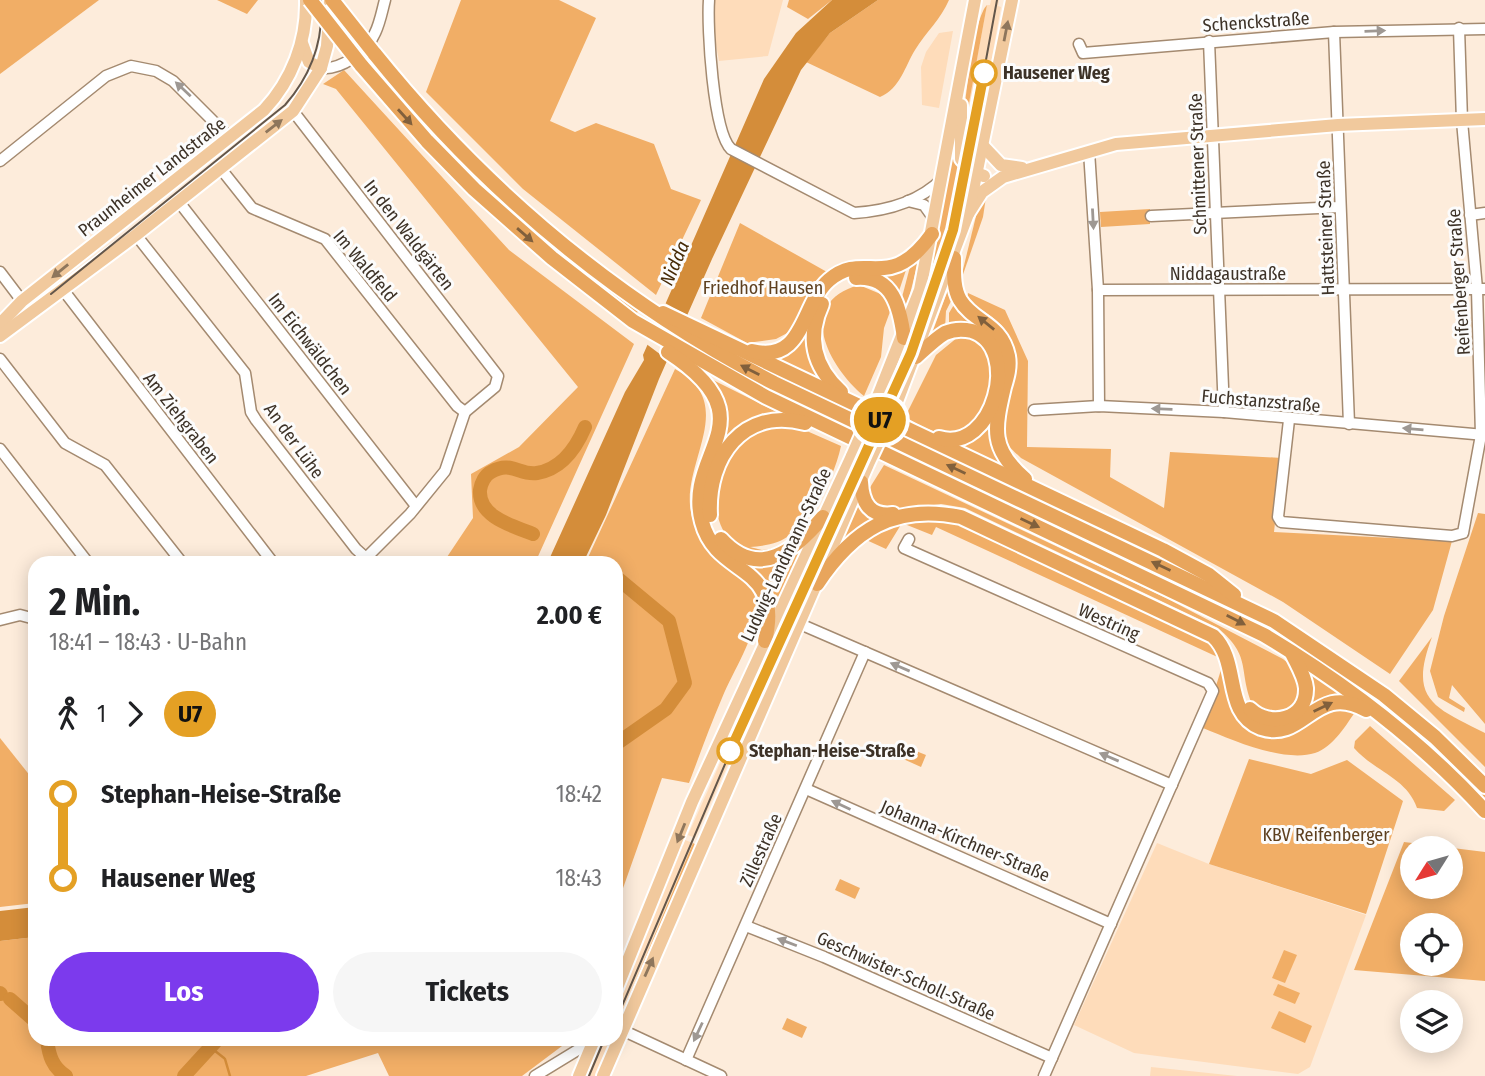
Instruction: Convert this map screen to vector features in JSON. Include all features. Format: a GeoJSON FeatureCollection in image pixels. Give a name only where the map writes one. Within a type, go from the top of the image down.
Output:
{"type":"FeatureCollection","features":[{"type":"Feature","properties":{"kind":"highway"},"geometry":{"type":"LineString","coordinates":[[308,0],[427,141],[499,212],[633,321],[652,341],[692,363],[1237,620],[1347,688],[1400,729],[1485,811]]}},
{"type":"Feature","properties":{"kind":"highway"},"geometry":{"type":"LineString","coordinates":[[331,0],[438,129],[509,200],[560,244],[640,305],[704,337],[774,383],[1245,606],[1303,638],[1376,688],[1435,737],[1485,786]]}},
{"type":"Feature","properties":{"kind":"highway"},"geometry":{"type":"LineString","coordinates":[[704,337],[762,353],[781,349],[798,334],[815,299],[830,279],[850,270],[900,266],[916,256],[934,228]]}},
{"type":"Feature","properties":{"kind":"highway"},"geometry":{"type":"LineString","coordinates":[[954,258],[955,287],[961,302],[994,328],[1007,353],[1009,371],[997,417],[996,435],[1000,450],[1010,466],[1036,489]]}},
{"type":"Feature","properties":{"kind":"highway"},"geometry":{"type":"LineString","coordinates":[[853,402],[827,378],[814,352],[817,318],[832,290],[854,278],[866,277],[883,284],[898,303],[904,338]]}},
{"type":"Feature","properties":{"kind":"highway"},"geometry":{"type":"LineString","coordinates":[[914,431],[956,441],[974,433],[987,415],[999,368],[996,353],[985,338],[964,330],[947,332],[916,357]]}},
{"type":"Feature","properties":{"kind":"highway"},"geometry":{"type":"LineString","coordinates":[[730,345],[1036,489],[1209,575],[1245,606]]}},
{"type":"Feature","properties":{"kind":"highway"},"geometry":{"type":"LineString","coordinates":[[692,363],[712,394],[720,423],[718,442],[702,485],[702,521],[719,552],[748,573],[762,590],[769,614],[765,641]]}},
{"type":"Feature","properties":{"kind":"highway"},"geometry":{"type":"LineString","coordinates":[[823,517],[797,545],[785,553],[771,558],[751,558],[730,550],[714,530],[710,517],[711,486],[727,450],[753,424],[782,418],[836,431]]}},
{"type":"Feature","properties":{"kind":"highway"},"geometry":{"type":"LineString","coordinates":[[861,482],[866,505],[877,514],[936,509],[974,518],[1206,627],[1233,649],[1239,663],[1246,703],[1264,718],[1287,718],[1304,701],[1304,678],[1291,651]]}},
{"type":"Feature","properties":{"kind":"highway"},"geometry":{"type":"LineString","coordinates":[[817,584],[842,550],[874,526],[912,514],[936,513],[961,517],[1213,636],[1229,659],[1237,705],[1246,719],[1259,727],[1274,730],[1287,728],[1324,704],[1343,701],[1357,705],[1400,729]]}},
{"type":"Feature","properties":{"kind":"main road","name":"Praunheimer Landstraße"},"geometry":{"type":"LineString","coordinates":[[0,324],[22,301],[230,138],[271,102],[290,73],[302,39],[308,0]]}},
{"type":"Feature","properties":{"kind":"main road"},"geometry":{"type":"LineString","coordinates":[[302,39],[305,57],[320,72],[327,46],[331,0]]}},
{"type":"Feature","properties":{"kind":"main road","name":"Ludwig-Landmann-Straße"},"geometry":{"type":"LineString","coordinates":[[623,973],[692,802],[904,338],[920,290],[934,228],[975,0]]}},
{"type":"Feature","properties":{"kind":"main road","name":"Ludwig-Landmann-Straße"},"geometry":{"type":"LineString","coordinates":[[623,1028],[895,407],[954,258],[978,174],[1012,0]]}},
{"type":"Feature","properties":{"kind":"main road","name":"Praunheimer Landstraße"},"geometry":{"type":"LineString","coordinates":[[0,336],[64,291],[293,111],[320,72]]}},
{"type":"Feature","properties":{"kind":"main road"},"geometry":{"type":"LineString","coordinates":[[960,76],[960,150],[964,162],[978,174],[1003,177]]}},
{"type":"Feature","properties":{"kind":"main road"},"geometry":{"type":"LineString","coordinates":[[968,214],[982,192],[1003,177],[1033,166],[1116,144],[1338,125],[1485,120]]}},
{"type":"Feature","properties":{"kind":"main road"},"geometry":{"type":"LineString","coordinates":[[983,146],[1001,165],[1033,166]]}},
{"type":"Feature","properties":{"kind":"main road"},"geometry":{"type":"LineString","coordinates":[[22,301],[36,308],[42,307]]}},
{"type":"Feature","properties":{"kind":"main road"},"geometry":{"type":"LineString","coordinates":[[579,1076],[592,1046]]}},
{"type":"Feature","properties":{"kind":"main road","name":"Ludwig-Landmann-Straße"},"geometry":{"type":"LineString","coordinates":[[603,1076],[615,1046]]}},
{"type":"Feature","properties":{"kind":"street"},"geometry":{"type":"LineString","coordinates":[[320,72],[343,65],[368,44],[375,33],[385,0]]}},
{"type":"Feature","properties":{"kind":"street"},"geometry":{"type":"LineString","coordinates":[[709,0],[708,32],[721,130],[731,149],[854,213],[874,212],[908,201],[942,179]]}},
{"type":"Feature","properties":{"kind":"street","name":"Reifenberger Straße"},"geometry":{"type":"LineString","coordinates":[[1289,420],[1278,517],[1281,522],[1452,536],[1463,533],[1483,435],[1481,289],[1470,215],[1462,121],[1459,28]]}},
{"type":"Feature","properties":{"kind":"street","name":"Schenckstraße"},"geometry":{"type":"LineString","coordinates":[[1079,44],[1083,53],[1334,32],[1485,29]]}},
{"type":"Feature","properties":{"kind":"street","name":"Hattsteiner Straße"},"geometry":{"type":"LineString","coordinates":[[1334,32],[1349,424]]}},
{"type":"Feature","properties":{"kind":"street","name":"Schmittener Straße"},"geometry":{"type":"LineString","coordinates":[[1209,41],[1224,412]]}},
{"type":"Feature","properties":{"kind":"street"},"geometry":{"type":"LineString","coordinates":[[0,161],[106,76],[131,66],[149,69],[173,81],[230,138]]}},
{"type":"Feature","properties":{"kind":"street","name":"In den Waldgärten"},"geometry":{"type":"LineString","coordinates":[[293,111],[494,371],[498,380],[465,412]]}},
{"type":"Feature","properties":{"kind":"street"},"geometry":{"type":"LineString","coordinates":[[1089,151],[1098,290],[1099,406]]}},
{"type":"Feature","properties":{"kind":"street","name":"Im Waldfeld"},"geometry":{"type":"LineString","coordinates":[[221,169],[254,209],[325,239],[454,402],[465,412]]}},
{"type":"Feature","properties":{"kind":"street"},"geometry":{"type":"LineString","coordinates":[[908,201],[924,205],[934,228]]}},
{"type":"Feature","properties":{"kind":"street","name":"Im Eichwäldchen"},"geometry":{"type":"LineString","coordinates":[[179,202],[416,506]]}},
{"type":"Feature","properties":{"kind":"street"},"geometry":{"type":"LineString","coordinates":[[1151,216],[1340,207]]}},
{"type":"Feature","properties":{"kind":"street"},"geometry":{"type":"LineString","coordinates":[[1470,215],[1485,213]]}},
{"type":"Feature","properties":{"kind":"street","name":"An der Lühe"},"geometry":{"type":"LineString","coordinates":[[136,235],[245,373],[251,412],[256,420],[361,556]]}},
{"type":"Feature","properties":{"kind":"street"},"geometry":{"type":"LineString","coordinates":[[0,272],[22,301]]}},
{"type":"Feature","properties":{"kind":"street","name":"Niddagaustraße"},"geometry":{"type":"LineString","coordinates":[[1098,290],[1481,289]]}},
{"type":"Feature","properties":{"kind":"street","name":"Am Ziehgraben"},"geometry":{"type":"LineString","coordinates":[[64,291],[268,556]]}},
{"type":"Feature","properties":{"kind":"street"},"geometry":{"type":"LineString","coordinates":[[0,359],[65,443],[105,465],[177,556]]}},
{"type":"Feature","properties":{"kind":"street","name":"Fuchstanzstraße"},"geometry":{"type":"LineString","coordinates":[[1034,410],[1099,406],[1224,412],[1289,420],[1483,435]]}},
{"type":"Feature","properties":{"kind":"street"},"geometry":{"type":"LineString","coordinates":[[370,556],[446,471],[465,412]]}},
{"type":"Feature","properties":{"kind":"street"},"geometry":{"type":"LineString","coordinates":[[0,449],[83,556]]}},
{"type":"Feature","properties":{"kind":"street","name":"Westring"},"geometry":{"type":"LineString","coordinates":[[909,540],[904,548],[1208,683],[1213,691],[1172,785]]}},
{"type":"Feature","properties":{"kind":"street"},"geometry":{"type":"LineString","coordinates":[[0,620],[20,615],[28,617]]}},
{"type":"Feature","properties":{"kind":"street"},"geometry":{"type":"LineString","coordinates":[[800,624],[1172,785],[1044,1076]]}},
{"type":"Feature","properties":{"kind":"street","name":"Zillestraße"},"geometry":{"type":"LineString","coordinates":[[686,1060],[864,652]]}},
{"type":"Feature","properties":{"kind":"street","name":"Johanna-Kirchner-Straße"},"geometry":{"type":"LineString","coordinates":[[806,789],[1111,924]]}},
{"type":"Feature","properties":{"kind":"street","name":"Geschwister-Scholl-Straße"},"geometry":{"type":"LineString","coordinates":[[746,926],[1052,1058]]}},
{"type":"Feature","properties":{"kind":"street"},"geometry":{"type":"LineString","coordinates":[[623,1030],[721,1076]]}},
{"type":"Feature","properties":{"kind":"street"},"geometry":{"type":"LineString","coordinates":[[535,1076],[584,1046]]}},
{"type":"Feature","properties":{"kind":"shaded area"},"geometry":{"type":"Polygon","coordinates":[[[714,0],[783,0],[768,56],[719,61],[713,29],[714,0]]]}},
{"type":"Feature","properties":{"kind":"shaded area"},"geometry":{"type":"Polygon","coordinates":[[[832,0],[878,0],[830,33],[801,70],[659,379],[606,515],[586,556],[551,556],[625,392],[644,360],[643,355],[764,79],[796,33],[832,0]]]}},
{"type":"Feature","properties":{"kind":"shaded area"},"geometry":{"type":"Polygon","coordinates":[[[991,0],[999,0],[998,6],[1001,7],[980,124],[977,124],[974,141],[966,140],[969,123],[965,122],[987,5],[990,5],[991,0]]]}},
{"type":"Feature","properties":{"kind":"shaded area"},"geometry":{"type":"Polygon","coordinates":[[[953,31],[939,108],[922,105],[921,67],[926,52],[939,33],[953,31]]]}},
{"type":"Feature","properties":{"kind":"shaded area"},"geometry":{"type":"Polygon","coordinates":[[[961,163],[969,171],[951,248],[890,405],[882,401],[934,274],[961,163]]]}},
{"type":"Feature","properties":{"kind":"shaded area"},"geometry":{"type":"Polygon","coordinates":[[[856,458],[864,462],[695,838],[688,835],[856,458]]]}},
{"type":"Feature","properties":{"kind":"shaded area"},"geometry":{"type":"Polygon","coordinates":[[[685,840],[693,843],[623,1010],[623,990],[685,840]]]}},
{"type":"Feature","properties":{"kind":"shaded area"},"geometry":{"type":"Polygon","coordinates":[[[1157,843],[1209,864],[1366,915],[1310,1067],[1298,1074],[1134,1053],[1074,1025],[1157,843]]]}},
{"type":"Feature","properties":{"kind":"shaded area"},"geometry":{"type":"Polygon","coordinates":[[[28,908],[28,938],[0,941],[0,911],[28,908]]]}},
{"type":"Feature","properties":{"kind":"shaded area"},"geometry":{"type":"Polygon","coordinates":[[[600,1046],[608,1046],[595,1076],[587,1076],[600,1046]]]}},
{"type":"Feature","properties":{"kind":"shaded area"},"geometry":{"type":"Polygon","coordinates":[[[1151,1067],[1237,1076],[1150,1076],[1151,1067]]]}},
{"type":"Feature","properties":{"kind":"green space"},"geometry":{"type":"Polygon","coordinates":[[[0,0],[99,0],[0,74],[0,0]]]}},
{"type":"Feature","properties":{"kind":"green space"},"geometry":{"type":"Polygon","coordinates":[[[217,0],[258,0],[247,14],[217,0]]]}},
{"type":"Feature","properties":{"kind":"green space"},"geometry":{"type":"Polygon","coordinates":[[[461,0],[559,0],[596,18],[550,121],[575,132],[596,123],[654,144],[671,189],[701,200],[656,295],[523,189],[426,92],[461,0]]]}},
{"type":"Feature","properties":{"kind":"green space"},"geometry":{"type":"Polygon","coordinates":[[[789,0],[832,0],[808,19],[787,7],[789,0]]]}},
{"type":"Feature","properties":{"kind":"green space"},"geometry":{"type":"Polygon","coordinates":[[[878,0],[949,0],[915,50],[897,83],[880,97],[806,62],[830,33],[878,0]]]}},
{"type":"Feature","properties":{"kind":"green space"},"geometry":{"type":"Polygon","coordinates":[[[987,5],[966,119],[964,112],[972,55],[978,24],[987,5]]]}},
{"type":"Feature","properties":{"kind":"green space"},"geometry":{"type":"Polygon","coordinates":[[[369,58],[399,93],[496,193],[565,254],[638,311],[637,313],[571,263],[478,181],[420,121],[375,70],[369,58]]]}},
{"type":"Feature","properties":{"kind":"green space"},"geometry":{"type":"Polygon","coordinates":[[[344,70],[509,250],[634,344],[538,556],[448,556],[473,518],[471,474],[519,447],[578,387],[336,89],[323,84],[344,70]]]}},
{"type":"Feature","properties":{"kind":"green space"},"geometry":{"type":"Polygon","coordinates":[[[953,148],[958,160],[953,205],[914,326],[939,227],[953,148]]]}},
{"type":"Feature","properties":{"kind":"green space"},"geometry":{"type":"Polygon","coordinates":[[[986,197],[983,217],[959,286],[977,212],[986,197]]]}},
{"type":"Feature","properties":{"kind":"green space"},"geometry":{"type":"Polygon","coordinates":[[[1150,209],[1150,224],[1101,227],[1100,212],[1150,209]]]}},
{"type":"Feature","properties":{"kind":"green space","name":"Friedhof Hausen"},"geometry":{"type":"Polygon","coordinates":[[[740,223],[827,272],[793,330],[776,339],[747,343],[701,318],[740,223]]]}},
{"type":"Feature","properties":{"kind":"green space"},"geometry":{"type":"Polygon","coordinates":[[[919,258],[906,310],[901,301],[911,263],[919,258]]]}},
{"type":"Feature","properties":{"kind":"green space"},"geometry":{"type":"Polygon","coordinates":[[[907,267],[898,294],[880,277],[862,272],[907,267]]]}},
{"type":"Feature","properties":{"kind":"green space"},"geometry":{"type":"Polygon","coordinates":[[[859,273],[842,279],[826,293],[815,314],[810,337],[814,361],[828,384],[768,357],[791,347],[799,338],[821,295],[838,278],[859,273]]]}},
{"type":"Feature","properties":{"kind":"green space"},"geometry":{"type":"Polygon","coordinates":[[[859,285],[883,295],[891,309],[884,328],[881,357],[864,396],[839,369],[830,353],[824,336],[823,320],[827,306],[839,294],[859,285]]]}},
{"type":"Feature","properties":{"kind":"green space"},"geometry":{"type":"Polygon","coordinates":[[[949,287],[952,299],[946,311],[945,329],[931,336],[949,287]]]}},
{"type":"Feature","properties":{"kind":"green space"},"geometry":{"type":"Polygon","coordinates":[[[968,293],[1005,310],[1028,361],[1027,447],[1111,449],[1110,477],[1164,508],[1170,452],[1282,458],[1274,532],[1452,541],[1433,610],[1390,674],[1283,602],[1021,458],[1011,449],[1004,427],[1015,367],[1015,352],[1010,338],[999,323],[967,301],[968,293]]]}},
{"type":"Feature","properties":{"kind":"green space"},"geometry":{"type":"Polygon","coordinates":[[[955,303],[991,333],[1003,352],[1004,373],[991,433],[1005,468],[956,445],[974,435],[988,417],[997,396],[1000,374],[998,353],[989,336],[973,327],[949,328],[949,313],[955,303]]]}},
{"type":"Feature","properties":{"kind":"green space"},"geometry":{"type":"Polygon","coordinates":[[[958,337],[974,341],[985,350],[991,365],[992,382],[989,399],[973,427],[962,433],[946,434],[932,431],[905,417],[936,355],[958,337]]]}},
{"type":"Feature","properties":{"kind":"green space"},"geometry":{"type":"Polygon","coordinates":[[[675,369],[693,382],[703,397],[706,414],[691,487],[690,505],[694,523],[712,549],[745,579],[753,590],[756,615],[749,640],[722,698],[689,783],[662,778],[623,888],[623,556],[589,556],[675,369]]]}},
{"type":"Feature","properties":{"kind":"green space"},"geometry":{"type":"Polygon","coordinates":[[[699,373],[781,414],[749,424],[726,446],[712,473],[707,502],[711,530],[725,551],[749,562],[782,558],[767,591],[752,573],[717,545],[706,525],[703,503],[705,484],[722,434],[722,416],[715,396],[699,373]]]}},
{"type":"Feature","properties":{"kind":"green space"},"geometry":{"type":"Polygon","coordinates":[[[768,425],[800,428],[841,446],[829,481],[808,516],[782,540],[750,547],[762,550],[782,547],[758,551],[739,546],[726,535],[719,519],[716,500],[719,479],[727,459],[743,439],[768,425]]]}},
{"type":"Feature","properties":{"kind":"green space"},"geometry":{"type":"Polygon","coordinates":[[[893,446],[1049,521],[891,449],[893,446]]]}},
{"type":"Feature","properties":{"kind":"green space"},"geometry":{"type":"Polygon","coordinates":[[[884,465],[1166,598],[1283,659],[1294,668],[1303,688],[1295,708],[1272,716],[1252,704],[1236,647],[1218,628],[965,508],[941,504],[884,512],[876,508],[869,489],[884,465]]]}},
{"type":"Feature","properties":{"kind":"green space"},"geometry":{"type":"Polygon","coordinates":[[[859,495],[879,517],[840,546],[837,545],[859,495]]]}},
{"type":"Feature","properties":{"kind":"green space"},"geometry":{"type":"Polygon","coordinates":[[[1478,513],[1485,514],[1485,724],[1452,685],[1449,698],[1465,708],[1464,712],[1438,697],[1430,671],[1444,616],[1478,513]]]}},
{"type":"Feature","properties":{"kind":"green space"},"geometry":{"type":"Polygon","coordinates":[[[941,516],[966,521],[1209,636],[1221,648],[1225,657],[1229,693],[1236,715],[1242,724],[1252,731],[1268,736],[1285,735],[1330,709],[1347,706],[1357,709],[1328,746],[1315,753],[1302,755],[1258,749],[1203,728],[1224,660],[936,527],[932,535],[902,523],[886,549],[862,538],[895,521],[941,516]]]}},
{"type":"Feature","properties":{"kind":"green space"},"geometry":{"type":"Polygon","coordinates":[[[806,542],[775,613],[770,595],[790,555],[806,542]]]}},
{"type":"Feature","properties":{"kind":"green space"},"geometry":{"type":"Polygon","coordinates":[[[818,563],[758,701],[755,700],[818,563]]]}},
{"type":"Feature","properties":{"kind":"green space"},"geometry":{"type":"Polygon","coordinates":[[[1432,637],[1425,658],[1425,688],[1430,699],[1439,708],[1485,733],[1485,767],[1399,681],[1432,637]]]}},
{"type":"Feature","properties":{"kind":"green space"},"geometry":{"type":"Polygon","coordinates":[[[1309,672],[1342,694],[1340,697],[1309,709],[1309,672]]]}},
{"type":"Feature","properties":{"kind":"green space"},"geometry":{"type":"Polygon","coordinates":[[[1404,719],[1485,795],[1485,799],[1402,721],[1404,719]]]}},
{"type":"Feature","properties":{"kind":"green space"},"geometry":{"type":"Polygon","coordinates":[[[1370,726],[1455,800],[1444,811],[1417,808],[1406,789],[1354,748],[1355,741],[1370,726]]]}},
{"type":"Feature","properties":{"kind":"green space"},"geometry":{"type":"Polygon","coordinates":[[[0,738],[28,773],[28,904],[0,907],[0,738]]]}},
{"type":"Feature","properties":{"kind":"green space"},"geometry":{"type":"Polygon","coordinates":[[[906,747],[926,755],[921,767],[901,758],[906,747]]]}},
{"type":"Feature","properties":{"kind":"green space","name":"KBV Reifenberger"},"geometry":{"type":"Polygon","coordinates":[[[1249,759],[1311,774],[1347,760],[1403,801],[1366,914],[1209,864],[1249,759]]]}},
{"type":"Feature","properties":{"kind":"green space"},"geometry":{"type":"Polygon","coordinates":[[[681,843],[683,845],[623,990],[623,981],[681,843]]]}},
{"type":"Feature","properties":{"kind":"green space"},"geometry":{"type":"Polygon","coordinates":[[[693,843],[696,845],[625,1012],[623,1011],[693,843]]]}},
{"type":"Feature","properties":{"kind":"green space"},"geometry":{"type":"Polygon","coordinates":[[[1463,849],[1485,852],[1485,981],[1425,976],[1463,976],[1463,913],[1400,913],[1400,974],[1354,970],[1400,852],[1400,900],[1463,900],[1463,849]]]}},
{"type":"Feature","properties":{"kind":"green space"},"geometry":{"type":"Polygon","coordinates":[[[840,879],[860,888],[855,899],[835,890],[840,879]]]}},
{"type":"Feature","properties":{"kind":"green space"},"geometry":{"type":"Polygon","coordinates":[[[28,938],[28,1046],[562,1046],[522,1076],[389,1076],[378,1053],[306,1076],[0,1076],[0,941],[28,938]]]}},
{"type":"Feature","properties":{"kind":"green space"},"geometry":{"type":"Polygon","coordinates":[[[1284,950],[1297,955],[1285,983],[1272,978],[1284,950]]]}},
{"type":"Feature","properties":{"kind":"green space"},"geometry":{"type":"Polygon","coordinates":[[[1278,984],[1300,993],[1295,1004],[1273,995],[1278,984]]]}},
{"type":"Feature","properties":{"kind":"green space"},"geometry":{"type":"Polygon","coordinates":[[[1279,1011],[1312,1026],[1305,1043],[1271,1028],[1279,1011]]]}},
{"type":"Feature","properties":{"kind":"green space"},"geometry":{"type":"Polygon","coordinates":[[[787,1018],[807,1027],[802,1038],[782,1029],[787,1018]]]}},
{"type":"Feature","properties":{"kind":"pier"},"geometry":{"type":"Polygon","coordinates":[[[663,302],[691,317],[672,363],[645,343],[663,302]]]}},
{"type":"Feature","properties":{"kind":"waterway"},"geometry":{"type":"LineString","coordinates":[[533,534],[507,524],[491,514],[481,499],[482,482],[489,473],[498,469],[510,468],[537,473],[554,467],[572,450],[585,427]]}},
{"type":"Feature","properties":{"kind":"waterway"},"geometry":{"type":"LineString","coordinates":[[623,583],[669,621],[685,683],[666,709],[623,739]]}},
{"type":"Feature","properties":{"kind":"waterway"},"geometry":{"type":"LineString","coordinates":[[10,999],[28,1015]]}},
{"type":"Feature","properties":{"kind":"waterway"},"geometry":{"type":"LineString","coordinates":[[48,1046],[57,1069],[66,1076]]}},
{"type":"Feature","properties":{"kind":"waterway"},"geometry":{"type":"LineString","coordinates":[[184,1076],[212,1046]]}},
{"type":"Feature","properties":{"kind":"waterway"},"geometry":{"type":"LineString","coordinates":[[210,1047],[224,1058]]}},
{"type":"Feature","properties":{"kind":"waterway"},"geometry":{"type":"LineString","coordinates":[[225,1059],[230,1076]]}},
{"type":"Feature","properties":{"kind":"tram line"},"geometry":{"type":"LineString","coordinates":[[51,294],[285,105],[302,81],[314,56],[320,29],[321,0]]}},
{"type":"Feature","properties":{"kind":"tram line"},"geometry":{"type":"LineString","coordinates":[[623,1004],[740,729],[911,353],[944,261],[958,212],[997,0]]}},
{"type":"Feature","properties":{"kind":"tram line"},"geometry":{"type":"LineString","coordinates":[[589,1076],[602,1046]]}},
{"type":"Feature","properties":{"kind":"metro line","name":"U7"},"geometry":{"type":"LineString","coordinates":[[730,751],[911,353],[934,293],[958,212],[984,73]]}},
{"type":"Feature","properties":{"kind":"place","name":"Hausener Weg"},"geometry":{"type":"Point","coordinates":[984,73]}},
{"type":"Feature","properties":{"kind":"place","name":"Stephan-Heise-Straße"},"geometry":{"type":"Point","coordinates":[730,751]}},
{"type":"Feature","properties":{"kind":"water label","name":"Nidda"},"geometry":{"type":"Point","coordinates":[674,263]}}]}
